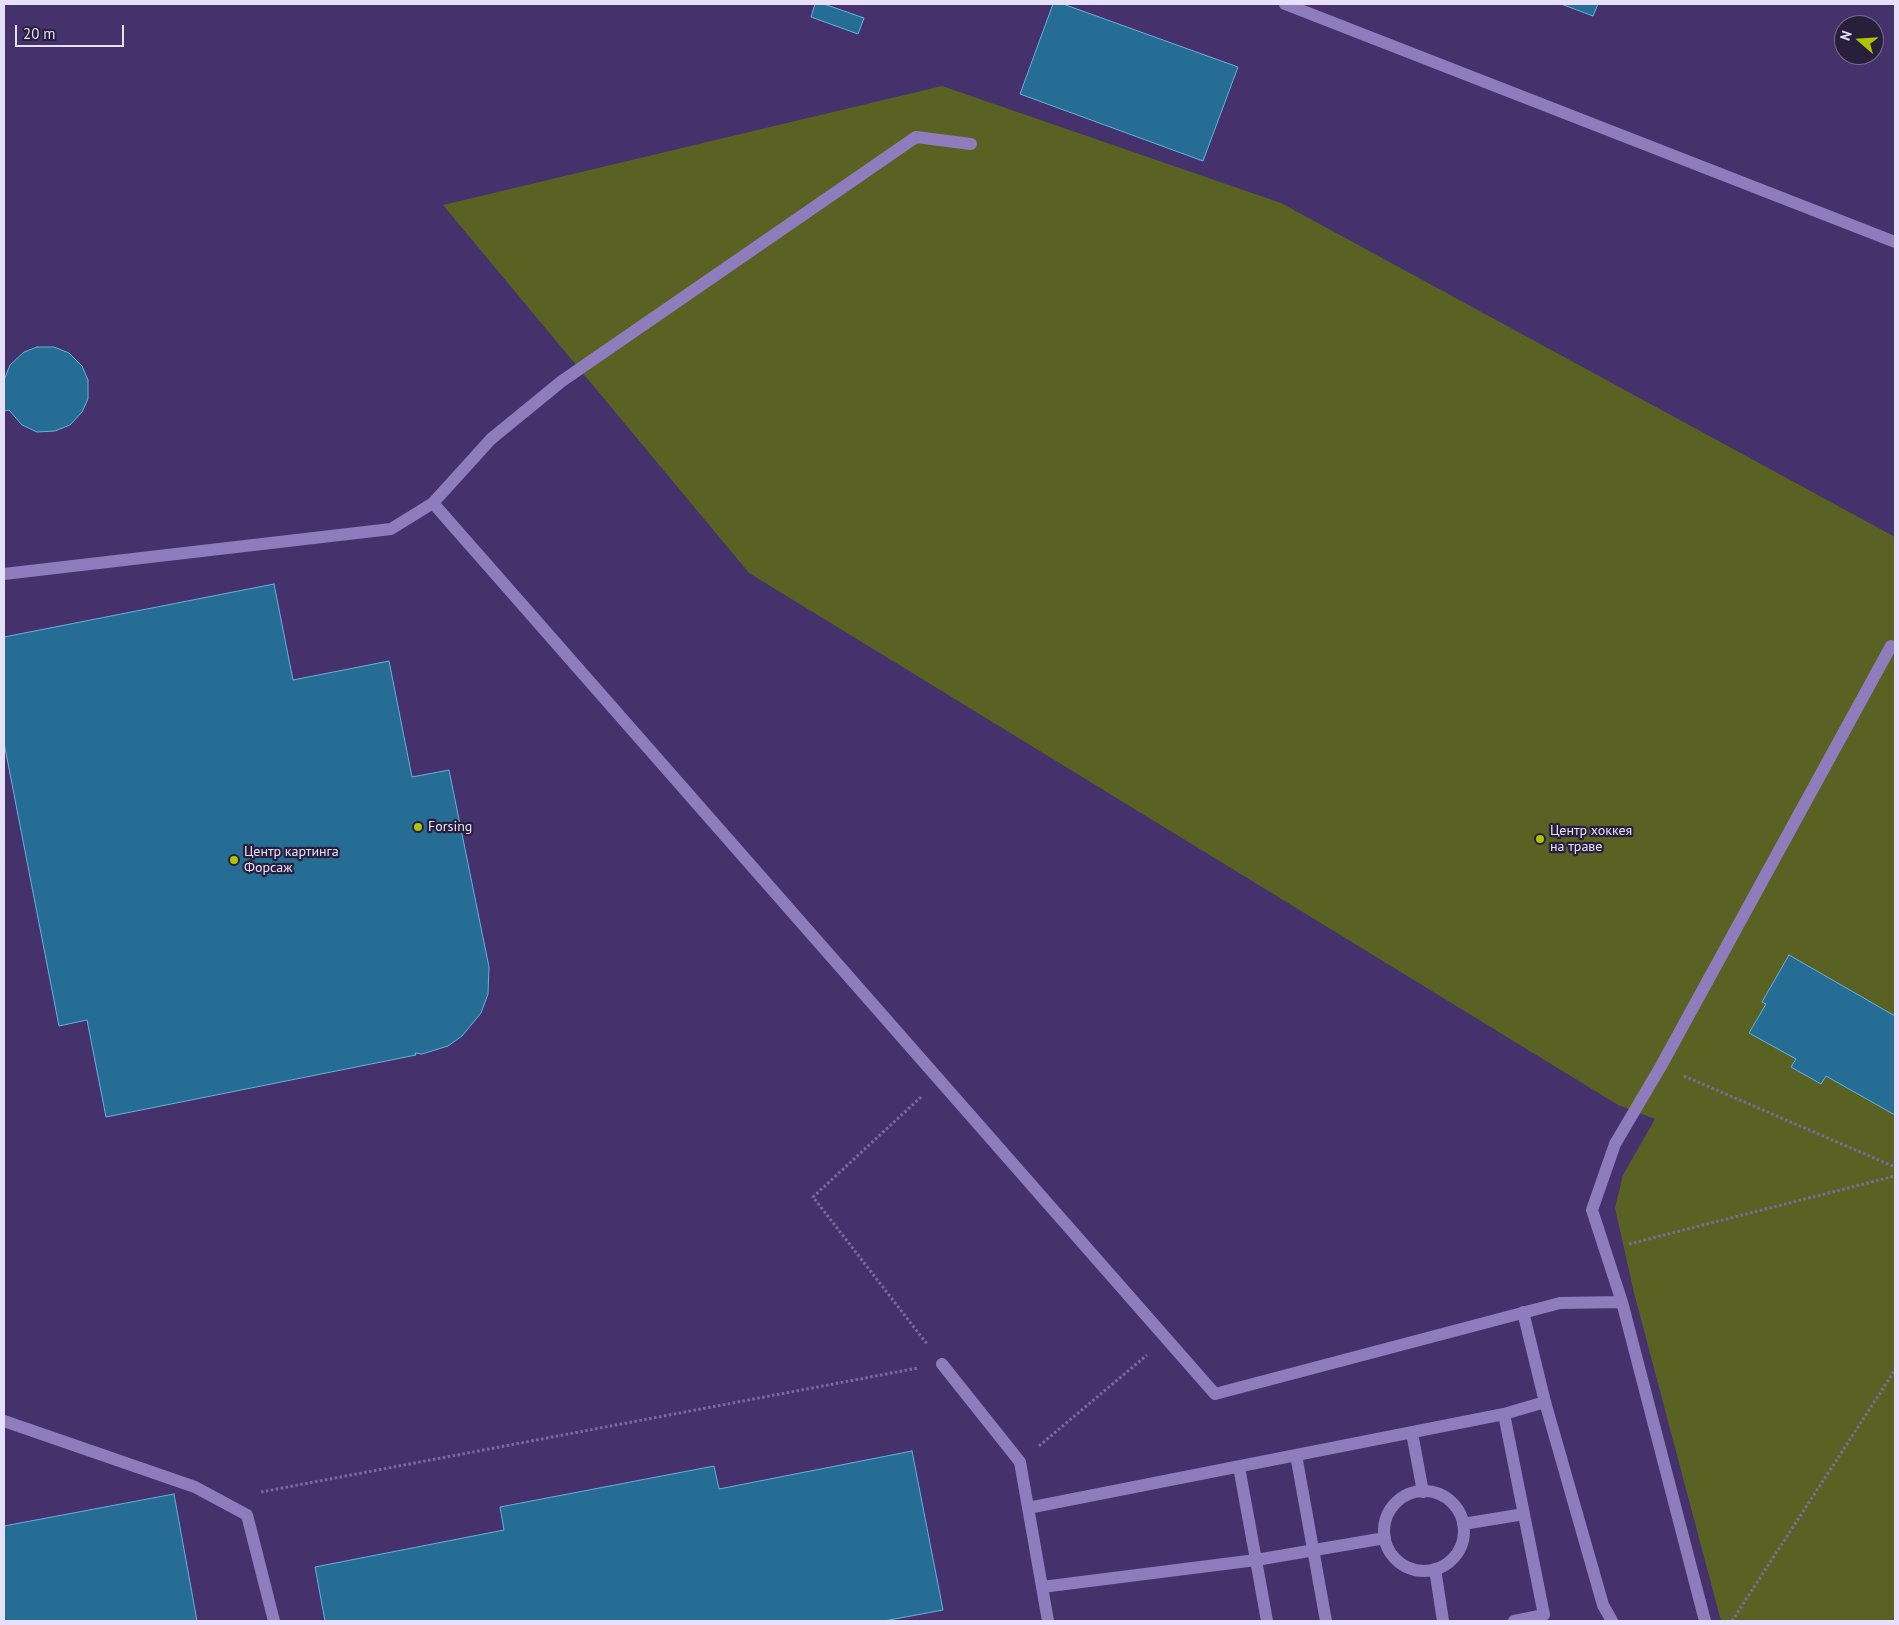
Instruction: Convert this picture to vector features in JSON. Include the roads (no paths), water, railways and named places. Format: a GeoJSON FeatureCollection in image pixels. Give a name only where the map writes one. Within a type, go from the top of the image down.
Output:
{"type":"FeatureCollection","features":[{"type":"Feature","properties":{"kind":"lane"},"geometry":{"type":"LineString","coordinates":[[1285,4],[1895,242]]}},
{"type":"Feature","properties":{"kind":"lane"},"geometry":{"type":"LineString","coordinates":[[4,570],[392,528],[433,503],[491,439],[562,381],[916,137],[971,144]]}},
{"type":"Feature","properties":{"kind":"lane"},"geometry":{"type":"LineString","coordinates":[[433,503],[1215,1394],[1560,1303],[1622,1302]]}},
{"type":"Feature","properties":{"kind":"lane"},"geometry":{"type":"LineString","coordinates":[[1705,1621],[1622,1302],[1592,1210],[1615,1144],[1661,1066],[1891,646]]}},
{"type":"Feature","properties":{"kind":"lane"},"geometry":{"type":"LineString","coordinates":[[1523,1312],[1545,1402],[1603,1605],[1612,1621]]}},
{"type":"Feature","properties":{"kind":"lane"},"geometry":{"type":"LineString","coordinates":[[942,1364],[1020,1462],[1048,1621]]}},
{"type":"Feature","properties":{"kind":"lane"},"geometry":{"type":"LineString","coordinates":[[1028,1508],[1412,1433],[1504,1414],[1545,1402]]}},
{"type":"Feature","properties":{"kind":"lane"},"geometry":{"type":"LineString","coordinates":[[1504,1414],[1544,1616],[1514,1621]]}},
{"type":"Feature","properties":{"kind":"lane"},"geometry":{"type":"LineString","coordinates":[[4,1421],[195,1487],[247,1516],[274,1621]]}},
{"type":"Feature","properties":{"kind":"lane"},"geometry":{"type":"LineString","coordinates":[[1412,1433],[1423,1492]]}},
{"type":"Feature","properties":{"kind":"lane"},"geometry":{"type":"LineString","coordinates":[[1296,1455],[1326,1621]]}},
{"type":"Feature","properties":{"kind":"lane"},"geometry":{"type":"LineString","coordinates":[[1240,1467],[1267,1621]]}},
{"type":"Feature","properties":{"kind":"lane"},"geometry":{"type":"LineString","coordinates":[[1416,1491],[1438,1493],[1456,1507],[1463,1524],[1464,1529],[1459,1551],[1443,1568],[1420,1572],[1399,1564],[1385,1545],[1384,1522],[1395,1502],[1416,1491]]}},
{"type":"Feature","properties":{"kind":"lane"},"geometry":{"type":"LineString","coordinates":[[1463,1524],[1524,1514]]}},
{"type":"Feature","properties":{"kind":"lane"},"geometry":{"type":"LineString","coordinates":[[1042,1587],[1256,1560],[1385,1538]]}},
{"type":"Feature","properties":{"kind":"lane"},"geometry":{"type":"LineString","coordinates":[[1435,1569],[1443,1621]]}},
{"type":"Feature","properties":{"kind":"place","name":"Forsing"},"geometry":{"type":"Point","coordinates":[418,827]}},
{"type":"Feature","properties":{"kind":"place","name":"Центр хоккея на траве"},"geometry":{"type":"Point","coordinates":[1540,839]}},
{"type":"Feature","properties":{"kind":"place","name":"Центр картинга Форсаж"},"geometry":{"type":"Point","coordinates":[234,860]}}]}
